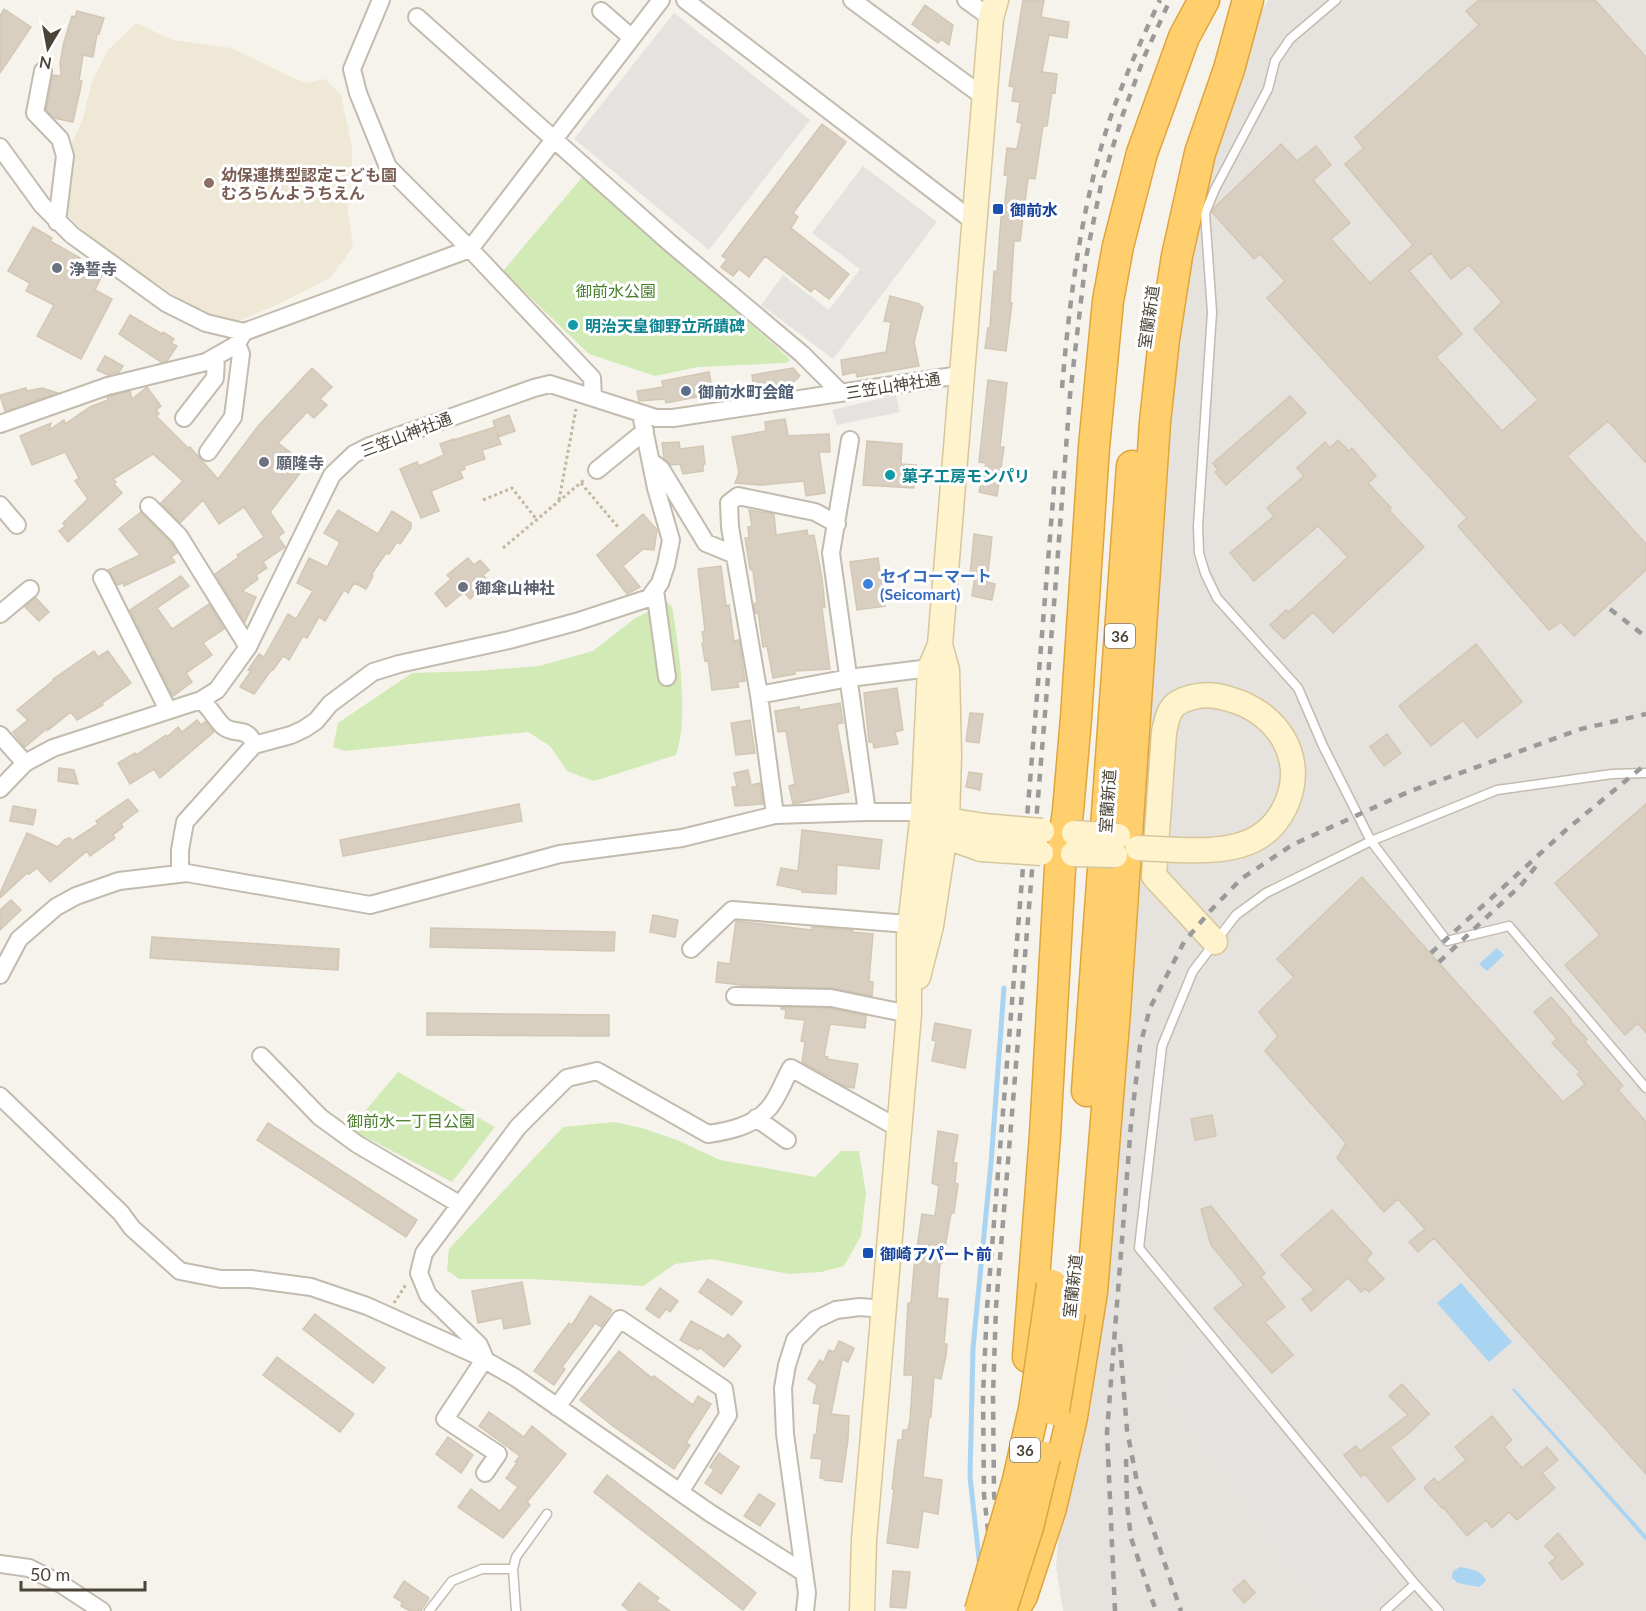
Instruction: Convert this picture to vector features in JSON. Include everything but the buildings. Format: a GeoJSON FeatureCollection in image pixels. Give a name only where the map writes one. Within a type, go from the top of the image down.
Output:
{"type":"FeatureCollection","features":[{"type":"Feature","properties":{"kind":"highway"},"geometry":{"type":"LineString","coordinates":[[1018,1480],[1021,1414],[1032,1326],[1059,843],[1076,718],[1094,447],[1108,301],[1118,246],[1142,153],[1181,46],[1204,0]]}},
{"type":"Feature","properties":{"kind":"highway","name":"室蘭新道"},"geometry":{"type":"LineString","coordinates":[[980,1611],[1018,1480],[1034,1409],[1072,1288],[1084,871],[1113,423],[1137,239],[1156,166],[1180,93],[1220,0]]}},
{"type":"Feature","properties":{"kind":"highway"},"geometry":{"type":"LineString","coordinates":[[1013,1611],[1022,1596],[1051,1508],[1072,1417],[1072,1288],[1124,846],[1155,422],[1164,339],[1177,256],[1200,153],[1229,69],[1246,0]]}},
{"type":"Feature","properties":{"kind":"highway","name":"室蘭新道"},"geometry":{"type":"LineString","coordinates":[[1001,1611],[1028,1527],[1048,1442],[1063,1363],[1072,1288],[1128,507],[1137,398],[1149,299],[1163,226],[1182,153],[1212,68],[1246,0]]}},
{"type":"Feature","properties":{"kind":"street"},"geometry":{"type":"LineString","coordinates":[[381,0],[352,69],[358,93],[388,167],[470,249],[592,378],[586,395]]}},
{"type":"Feature","properties":{"kind":"street"},"geometry":{"type":"LineString","coordinates":[[0,424],[108,386],[180,369],[216,357],[240,338],[470,249],[661,0]]}},
{"type":"Feature","properties":{"kind":"street"},"geometry":{"type":"LineString","coordinates":[[685,0],[973,221]]}},
{"type":"Feature","properties":{"kind":"street"},"geometry":{"type":"LineString","coordinates":[[852,0],[984,97]]}},
{"type":"Feature","properties":{"kind":"street"},"geometry":{"type":"LineString","coordinates":[[921,926],[923,812],[930,668],[940,645],[960,375],[993,9],[966,0]]}},
{"type":"Feature","properties":{"kind":"street"},"geometry":{"type":"LineString","coordinates":[[601,10],[632,38]]}},
{"type":"Feature","properties":{"kind":"street"},"geometry":{"type":"LineString","coordinates":[[417,17],[670,243],[801,354],[841,393]]}},
{"type":"Feature","properties":{"kind":"street"},"geometry":{"type":"LineString","coordinates":[[43,71],[35,113],[60,139],[65,156],[57,222]]}},
{"type":"Feature","properties":{"kind":"street"},"geometry":{"type":"LineString","coordinates":[[0,147],[42,205],[72,235],[166,303],[240,338]]}},
{"type":"Feature","properties":{"kind":"street"},"geometry":{"type":"LineString","coordinates":[[208,452],[233,417],[241,354],[240,338]]}},
{"type":"Feature","properties":{"kind":"street"},"geometry":{"type":"LineString","coordinates":[[184,418],[215,378],[216,357]]}},
{"type":"Feature","properties":{"kind":"street","name":"三笠山神社通"},"geometry":{"type":"LineString","coordinates":[[0,789],[25,763],[53,748],[201,700],[217,690],[248,647],[332,475],[354,454],[370,446],[550,384],[656,418],[674,418],[960,375]]}},
{"type":"Feature","properties":{"kind":"street"},"geometry":{"type":"LineString","coordinates":[[180,874],[180,850],[185,822],[254,745],[304,729],[316,720],[330,704],[373,672],[399,664],[509,640],[576,622],[649,598],[660,583],[671,540],[656,488],[642,414]]}},
{"type":"Feature","properties":{"kind":"street"},"geometry":{"type":"LineString","coordinates":[[597,470],[645,431]]}},
{"type":"Feature","properties":{"kind":"street"},"geometry":{"type":"LineString","coordinates":[[850,440],[831,553],[867,812]]}},
{"type":"Feature","properties":{"kind":"street"},"geometry":{"type":"LineString","coordinates":[[652,462],[661,469],[706,543],[735,555]]}},
{"type":"Feature","properties":{"kind":"street"},"geometry":{"type":"LineString","coordinates":[[775,815],[759,695],[730,527],[729,503],[738,496],[815,512],[837,524]]}},
{"type":"Feature","properties":{"kind":"street"},"geometry":{"type":"LineString","coordinates":[[0,505],[17,525]]}},
{"type":"Feature","properties":{"kind":"street"},"geometry":{"type":"LineString","coordinates":[[149,506],[179,536],[248,647]]}},
{"type":"Feature","properties":{"kind":"street"},"geometry":{"type":"LineString","coordinates":[[102,578],[168,710]]}},
{"type":"Feature","properties":{"kind":"street"},"geometry":{"type":"LineString","coordinates":[[0,614],[30,590]]}},
{"type":"Feature","properties":{"kind":"street"},"geometry":{"type":"LineString","coordinates":[[655,590],[668,677]]}},
{"type":"Feature","properties":{"kind":"street"},"geometry":{"type":"LineString","coordinates":[[862,1611],[864,1540],[909,1014],[921,926],[945,828],[949,755],[947,670],[940,645]]}},
{"type":"Feature","properties":{"kind":"street"},"geometry":{"type":"LineString","coordinates":[[759,695],[849,678],[930,668]]}},
{"type":"Feature","properties":{"kind":"street"},"geometry":{"type":"LineString","coordinates":[[0,975],[19,939],[56,907],[76,896],[119,881],[187,873],[370,905],[560,854],[682,838],[775,815],[867,812],[923,812],[945,828],[983,837],[1059,843],[1124,846],[1178,850],[1219,850],[1239,847],[1255,839],[1269,828],[1281,814],[1289,798],[1293,778],[1292,758],[1278,730],[1255,709],[1238,701],[1200,695],[1183,700],[1173,707],[1167,717],[1164,732],[1154,876],[1215,942]]}},
{"type":"Feature","properties":{"kind":"street"},"geometry":{"type":"LineString","coordinates":[[201,700],[224,726],[244,732],[252,738],[254,745]]}},
{"type":"Feature","properties":{"kind":"street"},"geometry":{"type":"LineString","coordinates":[[0,735],[25,763]]}},
{"type":"Feature","properties":{"kind":"street"},"geometry":{"type":"LineString","coordinates":[[691,949],[732,910],[921,926]]}},
{"type":"Feature","properties":{"kind":"street"},"geometry":{"type":"LineString","coordinates":[[735,996],[831,998],[909,1014]]}},
{"type":"Feature","properties":{"kind":"street"},"geometry":{"type":"LineString","coordinates":[[485,1361],[479,1345],[428,1295],[419,1273],[424,1253],[518,1127],[567,1078],[597,1071],[708,1134],[727,1132],[747,1125],[768,1110],[798,1052]]}},
{"type":"Feature","properties":{"kind":"street"},"geometry":{"type":"LineString","coordinates":[[261,1056],[320,1117],[357,1144],[459,1204]]}},
{"type":"Feature","properties":{"kind":"street"},"geometry":{"type":"LineString","coordinates":[[791,1068],[898,1128]]}},
{"type":"Feature","properties":{"kind":"street"},"geometry":{"type":"LineString","coordinates":[[0,1096],[121,1214],[132,1228],[180,1271],[221,1279],[251,1279],[311,1287],[387,1314],[485,1361],[516,1378],[680,1492],[803,1572]]}},
{"type":"Feature","properties":{"kind":"street"},"geometry":{"type":"LineString","coordinates":[[756,1118],[787,1140]]}},
{"type":"Feature","properties":{"kind":"street"},"geometry":{"type":"LineString","coordinates":[[805,1611],[807,1593],[785,1434],[783,1388],[788,1359],[795,1340],[815,1320],[825,1314],[860,1307],[884,1309]]}},
{"type":"Feature","properties":{"kind":"street"},"geometry":{"type":"LineString","coordinates":[[557,1407],[620,1319],[724,1389],[728,1415],[680,1492]]}},
{"type":"Feature","properties":{"kind":"street"},"geometry":{"type":"LineString","coordinates":[[485,1361],[445,1419],[498,1454],[485,1473]]}},
{"type":"Feature","properties":{"kind":"street"},"geometry":{"type":"LineString","coordinates":[[0,1564],[29,1568],[61,1584],[102,1611]]}},
{"type":"Feature","properties":{"kind":"lane"},"geometry":{"type":"LineString","coordinates":[[1336,0],[1290,39],[1275,62],[1268,89],[1215,189],[1205,213],[1212,312],[1198,526],[1199,553],[1205,573],[1217,598],[1298,688],[1323,746],[1371,841],[1447,940],[1509,926],[1646,1088]]}},
{"type":"Feature","properties":{"kind":"lane"},"geometry":{"type":"LineString","coordinates":[[1439,1611],[1139,1248],[1162,1046],[1193,971],[1236,915],[1266,893],[1371,841],[1497,790],[1612,774],[1646,773]]}},
{"type":"Feature","properties":{"kind":"lane"},"geometry":{"type":"LineString","coordinates":[[516,1611],[513,1569],[516,1557],[547,1514]]}},
{"type":"Feature","properties":{"kind":"lane"},"geometry":{"type":"LineString","coordinates":[[429,1611],[452,1581],[482,1569],[513,1569]]}},
{"type":"Feature","properties":{"kind":"lane"},"geometry":{"type":"LineString","coordinates":[[1385,1611],[1415,1584]]}},
{"type":"Feature","properties":{"kind":"path"},"geometry":{"type":"LineString","coordinates":[[559,501],[586,395]]}},
{"type":"Feature","properties":{"kind":"path"},"geometry":{"type":"LineString","coordinates":[[502,548],[597,470]]}},
{"type":"Feature","properties":{"kind":"path"},"geometry":{"type":"LineString","coordinates":[[581,483],[618,527]]}},
{"type":"Feature","properties":{"kind":"path"},"geometry":{"type":"LineString","coordinates":[[483,500],[512,488],[537,520]]}},
{"type":"Feature","properties":{"kind":"path"},"geometry":{"type":"LineString","coordinates":[[387,1314],[411,1276],[419,1273]]}},
{"type":"Feature","properties":{"kind":"shaded area"},"geometry":{"type":"Polygon","coordinates":[[[1268,0],[1646,0],[1646,1611],[1063,1611],[1056,1567],[1170,308],[1211,106],[1268,0]]]}},
{"type":"Feature","properties":{"kind":"shaded area"},"geometry":{"type":"Polygon","coordinates":[[[674,13],[810,120],[709,250],[574,139],[674,13]]]}},
{"type":"Feature","properties":{"kind":"shaded area","name":"幼保連携型認定こども園 むろらんようちえん"},"geometry":{"type":"Polygon","coordinates":[[[136,23],[173,40],[231,48],[304,83],[325,79],[341,95],[352,146],[352,170],[346,196],[353,247],[330,278],[281,303],[234,323],[202,313],[124,263],[67,215],[70,146],[82,122],[92,81],[108,50],[136,23]]]}},
{"type":"Feature","properties":{"kind":"shaded area"},"geometry":{"type":"Polygon","coordinates":[[[863,166],[937,222],[833,359],[761,305],[783,275],[829,310],[860,269],[812,233],[863,166]]]}},
{"type":"Feature","properties":{"kind":"shaded area"},"geometry":{"type":"Polygon","coordinates":[[[896,395],[900,412],[837,425],[832,410],[896,395]]]}},
{"type":"Feature","properties":{"kind":"shaded area"},"geometry":{"type":"Polygon","coordinates":[[[1200,1336],[1378,1551],[1380,1583],[1372,1600],[1358,1611],[1325,1611],[1179,1407],[1179,1380],[1187,1352],[1200,1336]]]}},
{"type":"Feature","properties":{"kind":"green space","name":"御前水公園"},"geometry":{"type":"Polygon","coordinates":[[[584,175],[790,360],[787,363],[698,367],[655,376],[589,354],[503,271],[584,175]]]}},
{"type":"Feature","properties":{"kind":"green space"},"geometry":{"type":"Polygon","coordinates":[[[667,602],[672,607],[682,682],[682,722],[676,755],[594,781],[567,771],[550,746],[528,732],[345,751],[333,747],[338,723],[412,673],[539,666],[593,651],[634,619],[667,602]]]}},
{"type":"Feature","properties":{"kind":"green space","name":"御前水一丁目公園"},"geometry":{"type":"Polygon","coordinates":[[[398,1072],[495,1127],[452,1182],[350,1129],[398,1072]]]}},
{"type":"Feature","properties":{"kind":"green space"},"geometry":{"type":"Polygon","coordinates":[[[614,1122],[642,1128],[677,1140],[720,1160],[815,1177],[841,1151],[859,1151],[866,1193],[861,1236],[844,1266],[821,1272],[789,1274],[711,1259],[675,1264],[643,1286],[532,1279],[459,1279],[447,1270],[449,1249],[563,1127],[614,1122]]]}},
{"type":"Feature","properties":{"kind":"water"},"geometry":{"type":"Polygon","coordinates":[[[1497,948],[1504,955],[1487,971],[1479,964],[1497,948]]]}},
{"type":"Feature","properties":{"kind":"water"},"geometry":{"type":"Polygon","coordinates":[[[1461,1283],[1512,1342],[1489,1362],[1437,1303],[1461,1283]]]}},
{"type":"Feature","properties":{"kind":"water"},"geometry":{"type":"Polygon","coordinates":[[[1514,1388],[1646,1535],[1646,1541],[1512,1390],[1514,1388]]]}},
{"type":"Feature","properties":{"kind":"water"},"geometry":{"type":"Polygon","coordinates":[[[1460,1567],[1479,1572],[1486,1581],[1479,1587],[1458,1583],[1452,1578],[1453,1571],[1460,1567]]]}},
{"type":"Feature","properties":{"kind":"waterway"},"geometry":{"type":"LineString","coordinates":[[980,1568],[970,1477],[973,1348],[991,1163],[1004,988]]}},
{"type":"Feature","properties":{"kind":"railway"},"geometry":{"type":"LineString","coordinates":[[1062,388],[1073,282],[1093,178],[1113,110],[1160,0]]}},
{"type":"Feature","properties":{"kind":"railway"},"geometry":{"type":"LineString","coordinates":[[1008,1611],[994,1494],[993,1395],[996,1307],[1070,395],[1086,258],[1101,185],[1123,114],[1145,55],[1170,0]]}},
{"type":"Feature","properties":{"kind":"railway"},"geometry":{"type":"LineString","coordinates":[[997,1611],[984,1495],[983,1395],[987,1308],[1056,463]]}},
{"type":"Feature","properties":{"kind":"railway"},"geometry":{"type":"LineString","coordinates":[[1610,609],[1646,637]]}},
{"type":"Feature","properties":{"kind":"railway"},"geometry":{"type":"LineString","coordinates":[[1115,1611],[1107,1432],[1131,1124],[1140,1046],[1150,1008],[1184,942],[1241,879],[1292,845],[1408,792],[1581,729],[1646,714]]}},
{"type":"Feature","properties":{"kind":"railway"},"geometry":{"type":"LineString","coordinates":[[1431,953],[1566,830],[1646,764]]}},
{"type":"Feature","properties":{"kind":"railway"},"geometry":{"type":"LineString","coordinates":[[1439,962],[1522,884],[1537,865]]}},
{"type":"Feature","properties":{"kind":"railway"},"geometry":{"type":"LineString","coordinates":[[1120,1344],[1127,1430],[1137,1482],[1181,1611]]}},
{"type":"Feature","properties":{"kind":"railway"},"geometry":{"type":"LineString","coordinates":[[1126,1459],[1127,1504],[1131,1538],[1156,1611]]}},
{"type":"Feature","properties":{"kind":"place","name":"幼保連携型認定こども園 むろらんようちえん"},"geometry":{"type":"Point","coordinates":[209,183]}},
{"type":"Feature","properties":{"kind":"place","name":"御前水"},"geometry":{"type":"Point","coordinates":[998,209]}},
{"type":"Feature","properties":{"kind":"place","name":"浄誓寺"},"geometry":{"type":"Point","coordinates":[57,268]}},
{"type":"Feature","properties":{"kind":"place","name":"明治天皇御野立所蹟碑"},"geometry":{"type":"Point","coordinates":[573,325]}},
{"type":"Feature","properties":{"kind":"place","name":"御前水町会館"},"geometry":{"type":"Point","coordinates":[686,391]}},
{"type":"Feature","properties":{"kind":"place","name":"願隆寺"},"geometry":{"type":"Point","coordinates":[264,462]}},
{"type":"Feature","properties":{"kind":"place","name":"菓子工房モンパリ"},"geometry":{"type":"Point","coordinates":[890,475]}},
{"type":"Feature","properties":{"kind":"place","name":"セイコーマート (Seicomart)"},"geometry":{"type":"Point","coordinates":[868,584]}},
{"type":"Feature","properties":{"kind":"place","name":"御傘山神社"},"geometry":{"type":"Point","coordinates":[463,587]}},
{"type":"Feature","properties":{"kind":"place","name":"御崎アパート前"},"geometry":{"type":"Point","coordinates":[868,1253]}}]}
